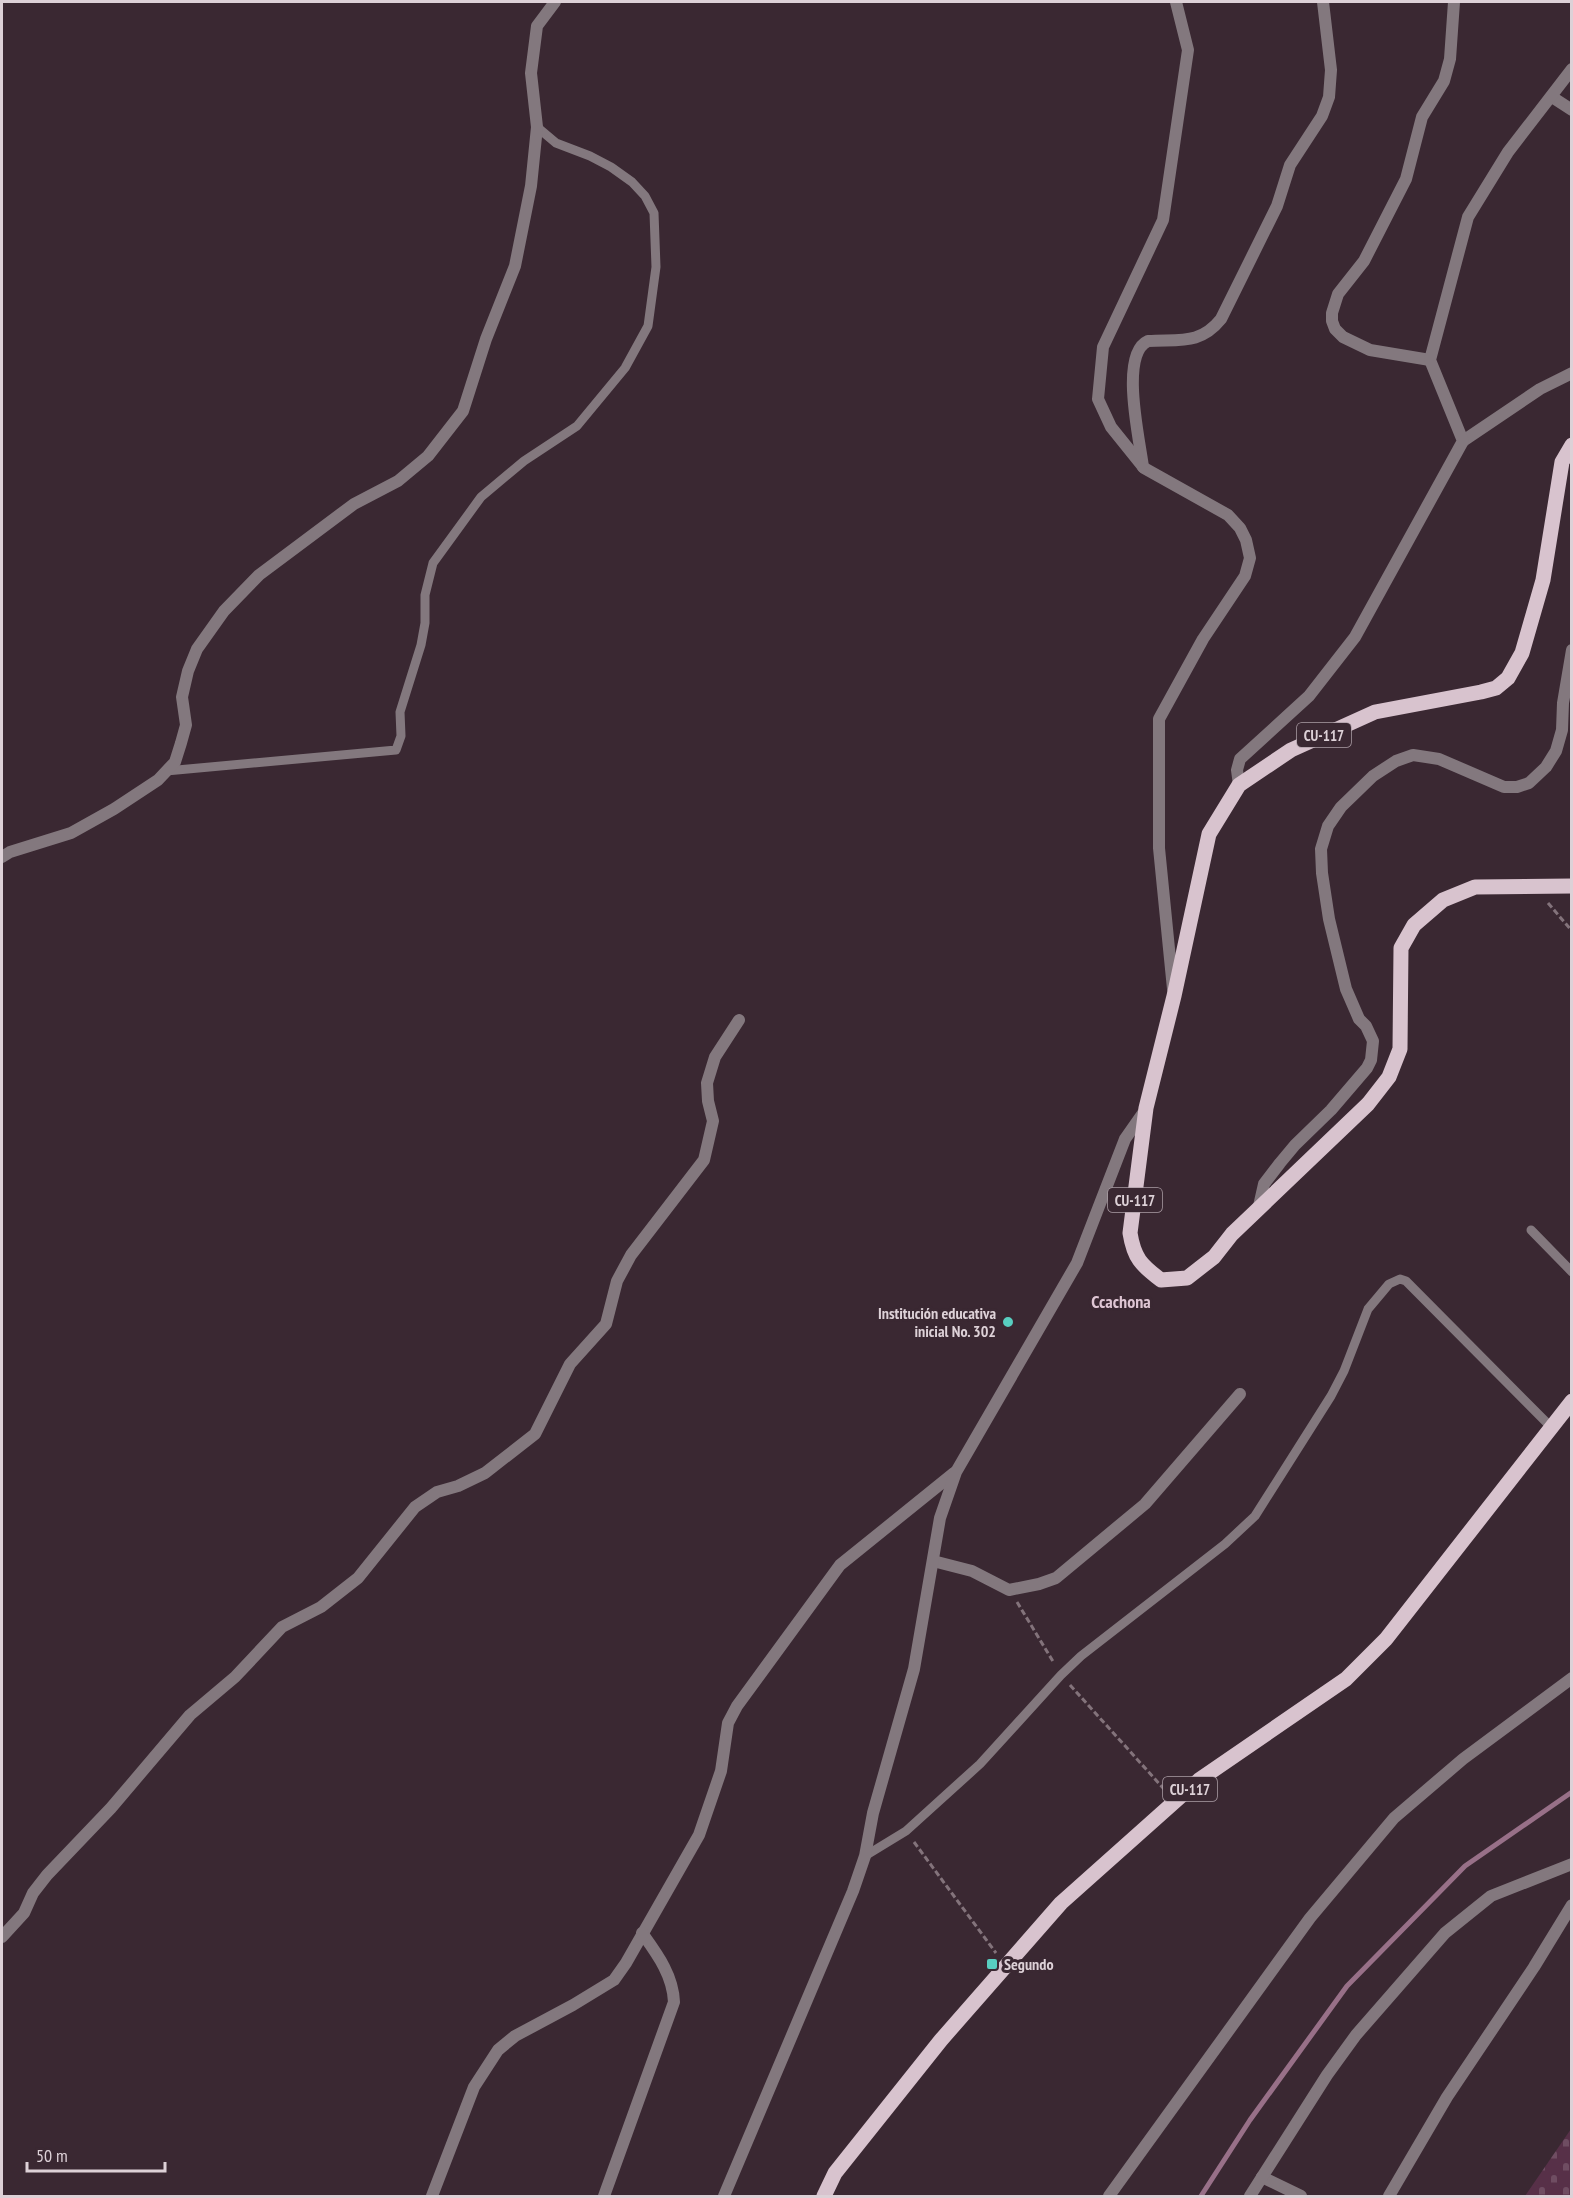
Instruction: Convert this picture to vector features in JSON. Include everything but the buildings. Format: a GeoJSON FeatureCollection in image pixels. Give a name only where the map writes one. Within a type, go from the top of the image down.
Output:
{"type":"FeatureCollection","features":[{"type":"Feature","properties":{"kind":"main road","name":"CU-117"},"geometry":{"type":"LineString","coordinates":[[1572,446],[1562,462],[1543,580],[1522,653],[1508,678],[1496,688],[1481,692],[1375,712],[1291,750],[1239,785],[1209,834],[1174,996],[1146,1108],[1130,1233],[1133,1251],[1143,1266],[1161,1280],[1187,1278],[1214,1257],[1259,1206],[1368,1104],[1389,1077],[1400,1050],[1401,948],[1414,925],[1443,900],[1474,887],[1572,886]]}},
{"type":"Feature","properties":{"kind":"main road","name":"CU-117"},"geometry":{"type":"LineString","coordinates":[[824,2196],[835,2173],[941,2040],[1061,1903],[1199,1780],[1346,1679],[1386,1639],[1572,1401]]}},
{"type":"Feature","properties":{"kind":"street"},"geometry":{"type":"LineString","coordinates":[[2,857],[10,852],[71,833],[114,809],[158,780],[175,762],[186,725],[182,697],[196,649],[224,611],[258,575],[354,504],[398,481],[428,456],[463,411],[486,339],[515,266],[531,186],[537,127],[531,73],[537,26],[555,2]]}},
{"type":"Feature","properties":{"kind":"street"},"geometry":{"type":"LineString","coordinates":[[1174,996],[1159,848],[1159,719],[1203,639],[1245,576],[1250,558],[1246,540],[1240,528],[1228,515],[1144,468],[1111,427],[1098,399],[1103,347],[1162,220],[1188,50],[1176,2]]}},
{"type":"Feature","properties":{"kind":"street"},"geometry":{"type":"LineString","coordinates":[[1144,468],[1132,386],[1138,351],[1142,344],[1148,341],[1200,338],[1213,330],[1221,319],[1277,206],[1290,165],[1322,116],[1329,96],[1331,70],[1323,2]]}},
{"type":"Feature","properties":{"kind":"street"},"geometry":{"type":"LineString","coordinates":[[1430,360],[1370,350],[1342,336],[1335,329],[1332,313],[1338,294],[1364,261],[1406,179],[1422,117],[1444,81],[1450,58],[1454,2]]}},
{"type":"Feature","properties":{"kind":"street"},"geometry":{"type":"LineString","coordinates":[[1463,441],[1430,360],[1468,217],[1508,152],[1572,69]]}},
{"type":"Feature","properties":{"kind":"street"},"geometry":{"type":"LineString","coordinates":[[1552,97],[1572,110]]}},
{"type":"Feature","properties":{"kind":"street"},"geometry":{"type":"LineString","coordinates":[[1239,785],[1237,770],[1240,759],[1309,696],[1356,637],[1463,441],[1540,389],[1572,373]]}},
{"type":"Feature","properties":{"kind":"street"},"geometry":{"type":"LineString","coordinates":[[1259,1206],[1264,1184],[1280,1163],[1331,1110],[1371,1060],[1373,1041],[1366,1026],[1359,1019],[1346,989],[1329,919],[1321,849],[1328,826],[1341,807],[1373,776],[1396,761],[1413,755],[1439,759],[1504,787],[1517,787],[1529,783],[1546,767],[1556,751],[1562,730],[1563,703],[1572,650]]}},
{"type":"Feature","properties":{"kind":"street"},"geometry":{"type":"LineString","coordinates":[[2,1937],[24,1913],[33,1893],[47,1875],[111,1808],[190,1715],[235,1677],[282,1628],[321,1607],[358,1578],[415,1507],[436,1492],[458,1486],[485,1473],[535,1434],[570,1364],[606,1324],[617,1281],[631,1255],[704,1160],[713,1121],[708,1101],[707,1083],[716,1057],[740,1020]]}},
{"type":"Feature","properties":{"kind":"street"},"geometry":{"type":"LineString","coordinates":[[724,2196],[853,1891],[865,1857],[873,1814],[914,1669],[940,1518],[956,1472],[1077,1263],[1125,1139],[1146,1108]]}},
{"type":"Feature","properties":{"kind":"street"},"geometry":{"type":"LineString","coordinates":[[933,1561],[972,1570],[1009,1590],[1056,1578],[1145,1504],[1240,1394]]}},
{"type":"Feature","properties":{"kind":"street"},"geometry":{"type":"LineString","coordinates":[[432,2196],[474,2087],[498,2050],[515,2036],[614,1980],[626,1963],[699,1835],[721,1771],[728,1723],[737,1706],[840,1564],[956,1472]]}},
{"type":"Feature","properties":{"kind":"street"},"geometry":{"type":"LineString","coordinates":[[1109,2196],[1310,1918],[1394,1818],[1464,1759],[1572,1678]]}},
{"type":"Feature","properties":{"kind":"street"},"geometry":{"type":"LineString","coordinates":[[1250,2196],[1327,2075],[1356,2035],[1445,1933],[1491,1896],[1572,1864]]}},
{"type":"Feature","properties":{"kind":"street"},"geometry":{"type":"LineString","coordinates":[[1389,2196],[1447,2097],[1534,1967],[1572,1905]]}},
{"type":"Feature","properties":{"kind":"street"},"geometry":{"type":"LineString","coordinates":[[604,2196],[674,2002],[674,1987],[669,1975],[642,1933]]}},
{"type":"Feature","properties":{"kind":"street"},"geometry":{"type":"LineString","coordinates":[[1262,2177],[1301,2196]]}},
{"type":"Feature","properties":{"kind":"lane"},"geometry":{"type":"LineString","coordinates":[[166,771],[396,750],[400,736],[400,711],[421,645],[425,623],[425,595],[433,563],[482,497],[524,461],[577,426],[625,368],[648,326],[656,267],[654,213],[645,196],[632,182],[590,156],[556,143],[537,127]]}},
{"type":"Feature","properties":{"kind":"lane"},"geometry":{"type":"LineString","coordinates":[[1532,1230],[1572,1272]]}},
{"type":"Feature","properties":{"kind":"lane"},"geometry":{"type":"LineString","coordinates":[[865,1857],[906,1831],[980,1764],[1081,1656],[1225,1544],[1255,1516],[1335,1388],[1368,1309],[1389,1284],[1400,1279],[1406,1281],[1551,1427]]}},
{"type":"Feature","properties":{"kind":"path"},"geometry":{"type":"LineString","coordinates":[[1535,888],[1572,931]]}},
{"type":"Feature","properties":{"kind":"path"},"geometry":{"type":"LineString","coordinates":[[1009,1590],[1061,1675],[1176,1802]]}},
{"type":"Feature","properties":{"kind":"path"},"geometry":{"type":"LineString","coordinates":[[906,1831],[1005,1966]]}},
{"type":"Feature","properties":{"kind":"green space"},"geometry":{"type":"Polygon","coordinates":[[[1571,2129],[1571,2196],[1525,2196],[1571,2129]]]}},
{"type":"Feature","properties":{"kind":"waterway"},"geometry":{"type":"LineString","coordinates":[[1201,2196],[1250,2120],[1347,1986],[1465,1866],[1572,1792]]}},
{"type":"Feature","properties":{"kind":"place","name":"Institución educativa inicial No. 302"},"geometry":{"type":"Point","coordinates":[1008,1322]}},
{"type":"Feature","properties":{"kind":"place","name":"Segundo"},"geometry":{"type":"Point","coordinates":[992,1964]}},
{"type":"Feature","properties":{"kind":"district","name":"Ccachona"},"geometry":{"type":"Point","coordinates":[1121,1301]}}]}
